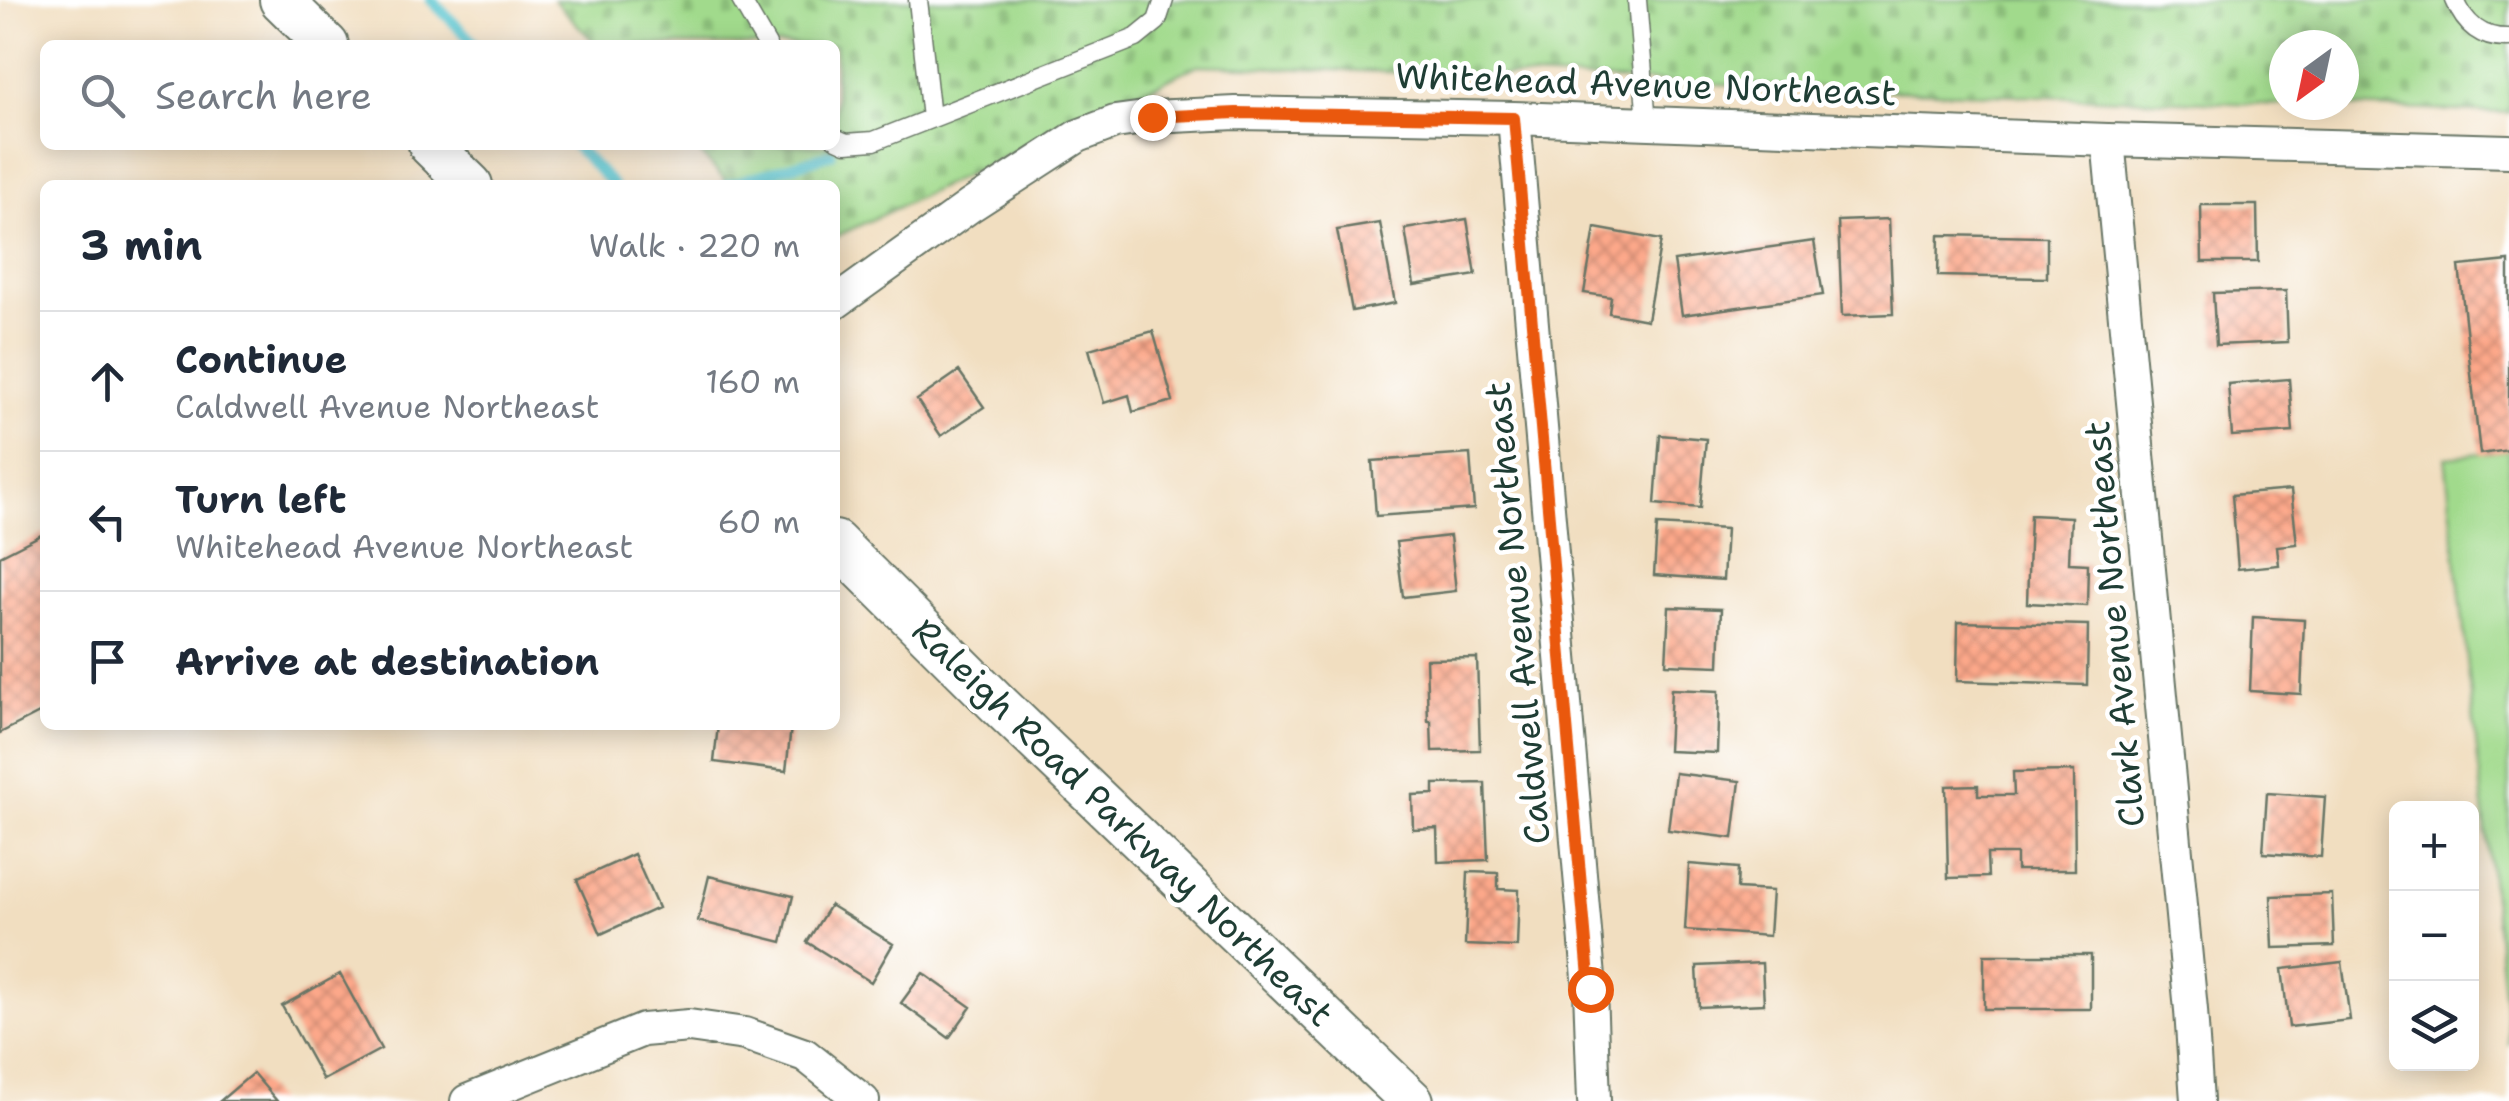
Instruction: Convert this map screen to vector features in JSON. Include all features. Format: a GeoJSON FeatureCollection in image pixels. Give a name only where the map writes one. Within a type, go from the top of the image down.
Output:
{"type":"FeatureCollection","features":[{"type":"Feature","properties":{"kind":"street"},"geometry":{"type":"LineString","coordinates":[[281,0],[322,40]]}},
{"type":"Feature","properties":{"kind":"street","name":"Whitehead Avenue Northeast"},"geometry":{"type":"LineString","coordinates":[[840,298],[970,206],[1078,136],[1115,122],[1152,117],[1236,113],[1514,118],[2509,151]]}},
{"type":"Feature","properties":{"kind":"street","name":"Caldwell Avenue Northeast"},"geometry":{"type":"LineString","coordinates":[[1514,118],[1590,989],[1594,1101]]}},
{"type":"Feature","properties":{"kind":"street","name":"Clark Avenue Northeast"},"geometry":{"type":"LineString","coordinates":[[2108,140],[2197,1101]]}},
{"type":"Feature","properties":{"kind":"street"},"geometry":{"type":"LineString","coordinates":[[435,150],[465,180]]}},
{"type":"Feature","properties":{"kind":"street","name":"Raleigh Road Parkway Northeast"},"geometry":{"type":"LineString","coordinates":[[840,547],[1412,1101]]}},
{"type":"Feature","properties":{"kind":"street"},"geometry":{"type":"LineString","coordinates":[[467,1101],[642,1030],[689,1026],[745,1034],[805,1054],[863,1101]]}},
{"type":"Feature","properties":{"kind":"lane"},"geometry":{"type":"LineString","coordinates":[[741,0],[764,40]]}},
{"type":"Feature","properties":{"kind":"lane"},"geometry":{"type":"LineString","coordinates":[[918,0],[931,118]]}},
{"type":"Feature","properties":{"kind":"lane"},"geometry":{"type":"LineString","coordinates":[[840,140],[874,141],[1136,38],[1156,21],[1164,0]]}},
{"type":"Feature","properties":{"kind":"lane"},"geometry":{"type":"LineString","coordinates":[[1637,0],[1647,123]]}},
{"type":"Feature","properties":{"kind":"lane"},"geometry":{"type":"LineString","coordinates":[[2455,0],[2473,28],[2486,36],[2509,38]]}},
{"type":"Feature","properties":{"kind":"green space"},"geometry":{"type":"Polygon","coordinates":[[[554,0],[2509,0],[2509,113],[2359,108],[2359,30],[2269,30],[2269,104],[1198,65],[840,235],[840,180],[725,180],[697,150],[840,150],[840,40],[592,40],[554,0]]]}},
{"type":"Feature","properties":{"kind":"green space"},"geometry":{"type":"Polygon","coordinates":[[[2509,450],[2509,1045],[2445,457],[2509,450]]]}},
{"type":"Feature","properties":{"kind":"building"},"geometry":{"type":"Polygon","coordinates":[[[2201,205],[2257,205],[2258,262],[2202,262],[2201,205]]]}},
{"type":"Feature","properties":{"kind":"building"},"geometry":{"type":"Polygon","coordinates":[[[1467,219],[1476,275],[1414,285],[1405,229],[1467,219]]]}},
{"type":"Feature","properties":{"kind":"building"},"geometry":{"type":"Polygon","coordinates":[[[1889,219],[1893,314],[1842,316],[1838,221],[1889,219]]]}},
{"type":"Feature","properties":{"kind":"building"},"geometry":{"type":"Polygon","coordinates":[[[1380,223],[1395,303],[1352,311],[1337,230],[1380,223]]]}},
{"type":"Feature","properties":{"kind":"building"},"geometry":{"type":"Polygon","coordinates":[[[1595,228],[1661,240],[1647,320],[1609,313],[1611,297],[1584,293],[1595,228]]]}},
{"type":"Feature","properties":{"kind":"building"},"geometry":{"type":"Polygon","coordinates":[[[1939,235],[2047,237],[2047,278],[1938,276],[1939,235]]]}},
{"type":"Feature","properties":{"kind":"building"},"geometry":{"type":"Polygon","coordinates":[[[1814,241],[1823,295],[1682,315],[1674,261],[1814,241]]]}},
{"type":"Feature","properties":{"kind":"building"},"geometry":{"type":"Polygon","coordinates":[[[2509,261],[2509,450],[2480,454],[2459,266],[2509,261]]]}},
{"type":"Feature","properties":{"kind":"building"},"geometry":{"type":"Polygon","coordinates":[[[2286,291],[2288,342],[2216,345],[2213,293],[2286,291]]]}},
{"type":"Feature","properties":{"kind":"building"},"geometry":{"type":"Polygon","coordinates":[[[1153,331],[1173,401],[1133,412],[1129,395],[1104,403],[1089,349],[1153,331]]]}},
{"type":"Feature","properties":{"kind":"building"},"geometry":{"type":"Polygon","coordinates":[[[959,371],[984,407],[941,436],[917,400],[959,371]]]}},
{"type":"Feature","properties":{"kind":"building"},"geometry":{"type":"Polygon","coordinates":[[[2289,379],[2293,432],[2232,436],[2228,384],[2289,379]]]}},
{"type":"Feature","properties":{"kind":"building"},"geometry":{"type":"Polygon","coordinates":[[[1660,435],[1706,439],[1700,508],[1655,504],[1660,435]]]}},
{"type":"Feature","properties":{"kind":"building"},"geometry":{"type":"Polygon","coordinates":[[[1470,454],[1474,509],[1376,516],[1372,461],[1470,454]]]}},
{"type":"Feature","properties":{"kind":"building"},"geometry":{"type":"Polygon","coordinates":[[[2291,490],[2297,544],[2277,546],[2279,565],[2238,569],[2232,495],[2291,490]]]}},
{"type":"Feature","properties":{"kind":"building"},"geometry":{"type":"Polygon","coordinates":[[[2030,515],[2071,517],[2069,563],[2088,564],[2087,606],[2027,603],[2030,515]]]}},
{"type":"Feature","properties":{"kind":"building"},"geometry":{"type":"Polygon","coordinates":[[[1657,525],[1726,529],[1723,580],[1654,575],[1657,525]]]}},
{"type":"Feature","properties":{"kind":"building"},"geometry":{"type":"Polygon","coordinates":[[[40,536],[40,713],[0,733],[0,556],[40,536]]]}},
{"type":"Feature","properties":{"kind":"building"},"geometry":{"type":"Polygon","coordinates":[[[1450,536],[1456,591],[1403,597],[1396,542],[1450,536]]]}},
{"type":"Feature","properties":{"kind":"building"},"geometry":{"type":"Polygon","coordinates":[[[1669,607],[1721,609],[1719,666],[1666,664],[1669,607]]]}},
{"type":"Feature","properties":{"kind":"building"},"geometry":{"type":"Polygon","coordinates":[[[2253,617],[2304,620],[2301,694],[2250,691],[2253,617]]]}},
{"type":"Feature","properties":{"kind":"building"},"geometry":{"type":"Polygon","coordinates":[[[1958,622],[2088,625],[2087,685],[1957,681],[1958,622]]]}},
{"type":"Feature","properties":{"kind":"building"},"geometry":{"type":"Polygon","coordinates":[[[1477,658],[1480,750],[1432,751],[1426,659],[1477,658]]]}},
{"type":"Feature","properties":{"kind":"building"},"geometry":{"type":"Polygon","coordinates":[[[1671,689],[1719,691],[1717,753],[1668,751],[1671,689]]]}},
{"type":"Feature","properties":{"kind":"building"},"geometry":{"type":"Polygon","coordinates":[[[717,730],[791,730],[786,771],[714,762],[717,730]]]}},
{"type":"Feature","properties":{"kind":"building"},"geometry":{"type":"Polygon","coordinates":[[[2074,771],[2075,870],[2016,870],[2016,854],[1987,854],[1988,877],[1948,878],[1946,786],[1978,785],[1978,795],[2014,795],[2013,772],[2074,771]]]}},
{"type":"Feature","properties":{"kind":"building"},"geometry":{"type":"Polygon","coordinates":[[[1675,773],[1740,781],[1733,838],[1668,830],[1675,773]]]}},
{"type":"Feature","properties":{"kind":"building"},"geometry":{"type":"Polygon","coordinates":[[[1485,783],[1488,860],[1438,862],[1437,828],[1413,829],[1412,795],[1434,794],[1434,784],[1485,783]]]}},
{"type":"Feature","properties":{"kind":"building"},"geometry":{"type":"Polygon","coordinates":[[[2267,793],[2325,797],[2321,857],[2263,853],[2267,793]]]}},
{"type":"Feature","properties":{"kind":"building"},"geometry":{"type":"Polygon","coordinates":[[[634,854],[658,908],[601,934],[577,880],[634,854]]]}},
{"type":"Feature","properties":{"kind":"building"},"geometry":{"type":"Polygon","coordinates":[[[1689,864],[1738,868],[1737,889],[1772,891],[1769,936],[1685,930],[1689,864]]]}},
{"type":"Feature","properties":{"kind":"building"},"geometry":{"type":"Polygon","coordinates":[[[1468,872],[1498,873],[1498,889],[1519,890],[1517,947],[1465,945],[1468,872]]]}},
{"type":"Feature","properties":{"kind":"building"},"geometry":{"type":"Polygon","coordinates":[[[709,876],[793,896],[782,942],[698,921],[709,876]]]}},
{"type":"Feature","properties":{"kind":"building"},"geometry":{"type":"Polygon","coordinates":[[[2332,894],[2334,946],[2273,948],[2271,896],[2332,894]]]}},
{"type":"Feature","properties":{"kind":"building"},"geometry":{"type":"Polygon","coordinates":[[[830,905],[893,944],[871,982],[807,942],[830,905]]]}},
{"type":"Feature","properties":{"kind":"building"},"geometry":{"type":"Polygon","coordinates":[[[1984,955],[2091,955],[2091,1009],[1984,1009],[1984,955]]]}},
{"type":"Feature","properties":{"kind":"building"},"geometry":{"type":"Polygon","coordinates":[[[2342,962],[2350,1020],[2289,1027],[2282,969],[2342,962]]]}},
{"type":"Feature","properties":{"kind":"building"},"geometry":{"type":"Polygon","coordinates":[[[1762,963],[1764,1004],[1699,1007],[1697,966],[1762,963]]]}},
{"type":"Feature","properties":{"kind":"building"},"geometry":{"type":"Polygon","coordinates":[[[923,973],[971,1007],[949,1038],[901,1003],[923,973]]]}},
{"type":"Feature","properties":{"kind":"building"},"geometry":{"type":"Polygon","coordinates":[[[340,974],[381,1049],[323,1080],[282,1006],[340,974]]]}},
{"type":"Feature","properties":{"kind":"building"},"geometry":{"type":"Polygon","coordinates":[[[253,1073],[277,1101],[220,1101],[253,1073]]]}},
{"type":"Feature","properties":{"kind":"waterway"},"geometry":{"type":"LineString","coordinates":[[431,0],[471,40]]}},
{"type":"Feature","properties":{"kind":"waterway"},"geometry":{"type":"LineString","coordinates":[[579,150],[608,180]]}},
{"type":"Feature","properties":{"kind":"waterway"},"geometry":{"type":"LineString","coordinates":[[745,180],[831,154]]}},
{"type":"Feature","properties":{"kind":"route"},"geometry":{"type":"LineString","coordinates":[[1152,117],[1236,113],[1514,118],[1590,989]]}}]}
